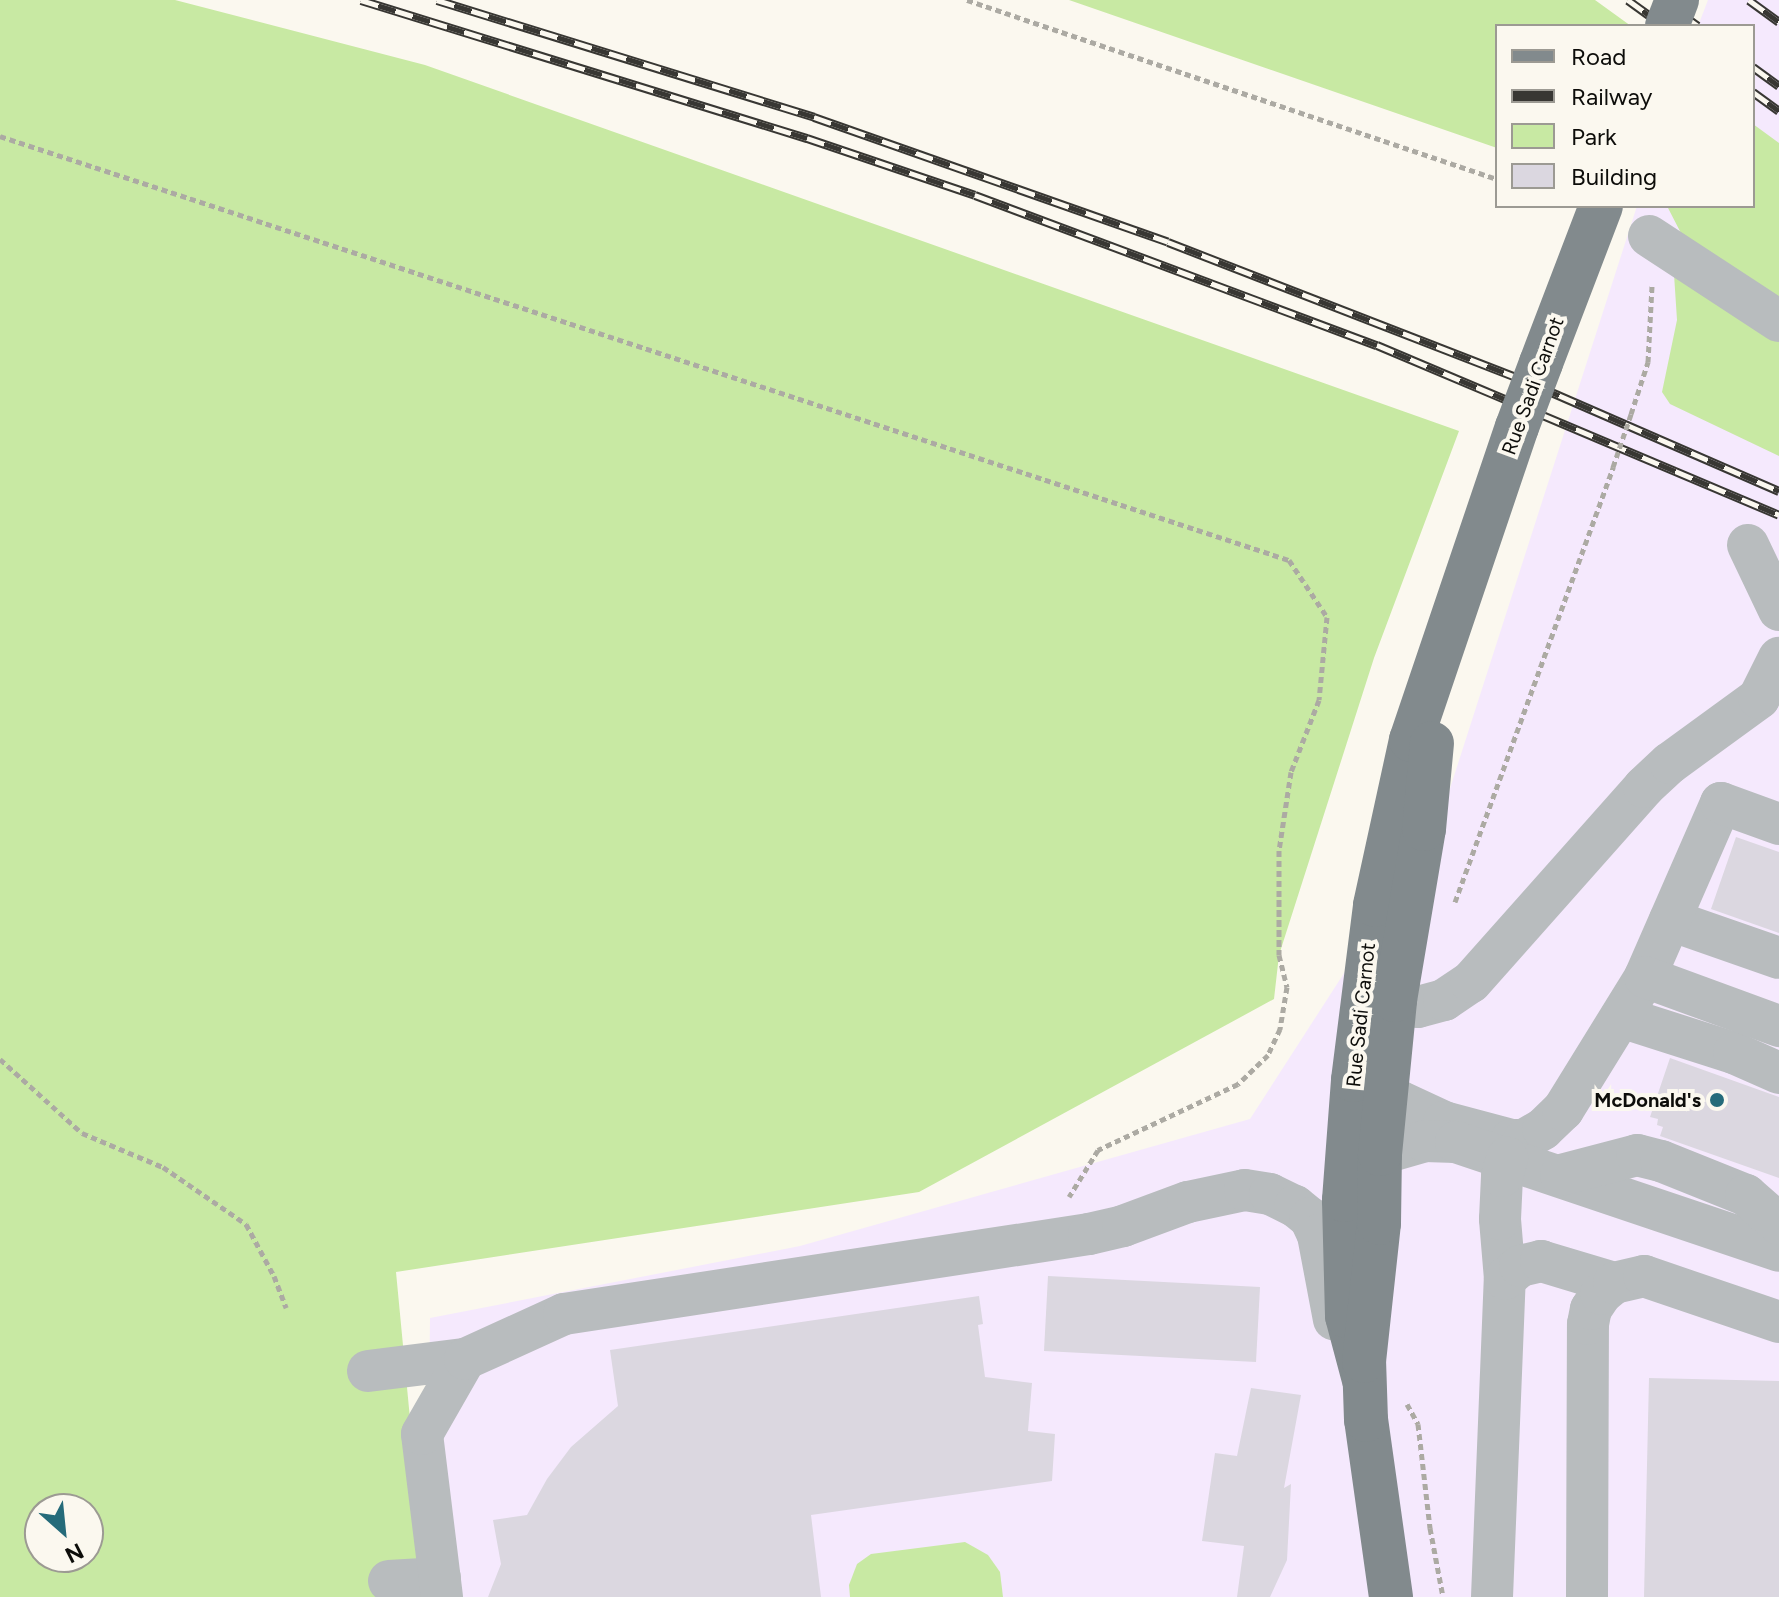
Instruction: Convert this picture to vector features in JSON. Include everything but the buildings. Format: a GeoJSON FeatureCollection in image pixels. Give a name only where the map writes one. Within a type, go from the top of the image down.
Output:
{"type":"FeatureCollection","features":[{"type":"Feature","properties":{"kind":"main road"},"geometry":{"type":"LineString","coordinates":[[1668,24],[1677,0]]}},
{"type":"Feature","properties":{"kind":"main road","name":"Rue Sadi Carnot"},"geometry":{"type":"LineString","coordinates":[[1391,1597],[1365,1400],[1379,1223],[1364,1153],[1368,1097],[1366,963],[1380,877],[1411,740],[1517,427],[1600,208]]}},
{"type":"Feature","properties":{"kind":"main road","name":"Rue Sadi Carnot"},"geometry":{"type":"LineString","coordinates":[[1368,1097],[1395,1000],[1424,829],[1439,657]]}},
{"type":"Feature","properties":{"kind":"lane"},"geometry":{"type":"LineString","coordinates":[[1649,236],[1779,321]]}},
{"type":"Feature","properties":{"kind":"lane"},"geometry":{"type":"LineString","coordinates":[[1748,545],[1779,610]]}},
{"type":"Feature","properties":{"kind":"lane"},"geometry":{"type":"LineString","coordinates":[[1395,1000],[1418,1007],[1444,1000],[1471,982],[1644,787],[1670,763],[1759,698],[1779,658]]}},
{"type":"Feature","properties":{"kind":"lane"},"geometry":{"type":"LineString","coordinates":[[1368,1097],[1399,1101],[1444,1122],[1511,1140],[1524,1140],[1543,1129],[1563,1110],[1645,977],[1721,803],[1779,824]]}},
{"type":"Feature","properties":{"kind":"lane"},"geometry":{"type":"LineString","coordinates":[[1670,920],[1779,958]]}},
{"type":"Feature","properties":{"kind":"lane"},"geometry":{"type":"LineString","coordinates":[[1645,977],[1779,1026]]}},
{"type":"Feature","properties":{"kind":"lane"},"geometry":{"type":"LineString","coordinates":[[1621,1017],[1734,1053],[1779,1073]]}},
{"type":"Feature","properties":{"kind":"lane"},"geometry":{"type":"LineString","coordinates":[[1561,1175],[1553,1156],[1554,1140],[1563,1110]]}},
{"type":"Feature","properties":{"kind":"lane"},"geometry":{"type":"LineString","coordinates":[[1364,1153],[1439,1140],[1456,1142],[1779,1251]]}},
{"type":"Feature","properties":{"kind":"lane"},"geometry":{"type":"LineString","coordinates":[[1561,1175],[1637,1155],[1762,1193],[1779,1224]]}},
{"type":"Feature","properties":{"kind":"lane"},"geometry":{"type":"LineString","coordinates":[[1492,1597],[1505,1279],[1500,1219],[1502,1176],[1507,1158]]}},
{"type":"Feature","properties":{"kind":"lane"},"geometry":{"type":"LineString","coordinates":[[368,1371],[465,1359],[564,1314],[1047,1241],[1123,1226],[1188,1202],[1245,1190],[1270,1194],[1295,1206],[1310,1218],[1318,1235],[1339,1347],[1365,1400]]}},
{"type":"Feature","properties":{"kind":"lane"},"geometry":{"type":"LineString","coordinates":[[1505,1279],[1520,1266],[1541,1261],[1614,1283],[1644,1276],[1779,1322]]}},
{"type":"Feature","properties":{"kind":"lane"},"geometry":{"type":"LineString","coordinates":[[1587,1597],[1588,1324],[1591,1309],[1614,1283]]}},
{"type":"Feature","properties":{"kind":"lane"},"geometry":{"type":"LineString","coordinates":[[389,1581],[441,1587],[422,1434],[465,1359]]}},
{"type":"Feature","properties":{"kind":"path"},"geometry":{"type":"LineString","coordinates":[[967,0],[1495,178]]}},
{"type":"Feature","properties":{"kind":"path"},"geometry":{"type":"LineString","coordinates":[[0,136],[1289,560],[1327,617],[1319,700],[1291,772],[1279,850],[1279,955],[1287,987],[1280,1029],[1268,1055],[1238,1084],[1098,1150],[1047,1241]]}},
{"type":"Feature","properties":{"kind":"path"},"geometry":{"type":"LineString","coordinates":[[1450,915],[1613,467],[1648,362],[1652,328],[1649,236]]}},
{"type":"Feature","properties":{"kind":"path"},"geometry":{"type":"LineString","coordinates":[[0,1059],[82,1133],[163,1167],[246,1224],[274,1276],[286,1308]]}},
{"type":"Feature","properties":{"kind":"path"},"geometry":{"type":"LineString","coordinates":[[1404,1399],[1418,1424],[1430,1528],[1443,1597]]}},
{"type":"Feature","properties":{"kind":"shaded area"},"geometry":{"type":"Polygon","coordinates":[[[1708,0],[1779,0],[1779,1597],[427,1597],[430,1318],[800,1246],[1250,1119],[1437,829],[1636,208],[1755,208],[1755,24],[1699,24],[1708,0]]]}},
{"type":"Feature","properties":{"kind":"green space"},"geometry":{"type":"Polygon","coordinates":[[[0,0],[175,0],[425,65],[1459,431],[1374,658],[1279,955],[1274,999],[919,1192],[396,1272],[427,1597],[0,1597],[0,0]]]}},
{"type":"Feature","properties":{"kind":"green space"},"geometry":{"type":"Polygon","coordinates":[[[1069,0],[1595,0],[1628,24],[1495,24],[1495,147],[1069,0]]]}},
{"type":"Feature","properties":{"kind":"green space"},"geometry":{"type":"Polygon","coordinates":[[[1755,125],[1779,143],[1779,298],[1684,239],[1668,208],[1755,208],[1755,125]]]}},
{"type":"Feature","properties":{"kind":"green space"},"geometry":{"type":"Polygon","coordinates":[[[1673,259],[1779,332],[1779,456],[1670,404],[1662,392],[1677,320],[1673,259]]]}},
{"type":"Feature","properties":{"kind":"green space"},"geometry":{"type":"Polygon","coordinates":[[[965,1542],[988,1555],[1000,1572],[1003,1597],[850,1597],[849,1585],[857,1564],[871,1554],[965,1542]]]}},
{"type":"Feature","properties":{"kind":"railway"},"geometry":{"type":"LineString","coordinates":[[361,0],[807,138],[975,195],[1377,345],[1779,515]]}},
{"type":"Feature","properties":{"kind":"railway"},"geometry":{"type":"LineString","coordinates":[[437,0],[814,117],[1168,242],[1526,381],[1779,491]]}},
{"type":"Feature","properties":{"kind":"railway"},"geometry":{"type":"LineString","coordinates":[[1628,0],[1661,24]]}},
{"type":"Feature","properties":{"kind":"railway"},"geometry":{"type":"LineString","coordinates":[[1662,0],[1695,24]]}},
{"type":"Feature","properties":{"kind":"railway"},"geometry":{"type":"LineString","coordinates":[[1749,0],[1779,22]]}},
{"type":"Feature","properties":{"kind":"railway"},"geometry":{"type":"LineString","coordinates":[[1755,68],[1779,86]]}},
{"type":"Feature","properties":{"kind":"railway"},"geometry":{"type":"LineString","coordinates":[[1755,93],[1779,111]]}},
{"type":"Feature","properties":{"kind":"place","name":"McDonald's"},"geometry":{"type":"Point","coordinates":[1717,1100]}}]}
